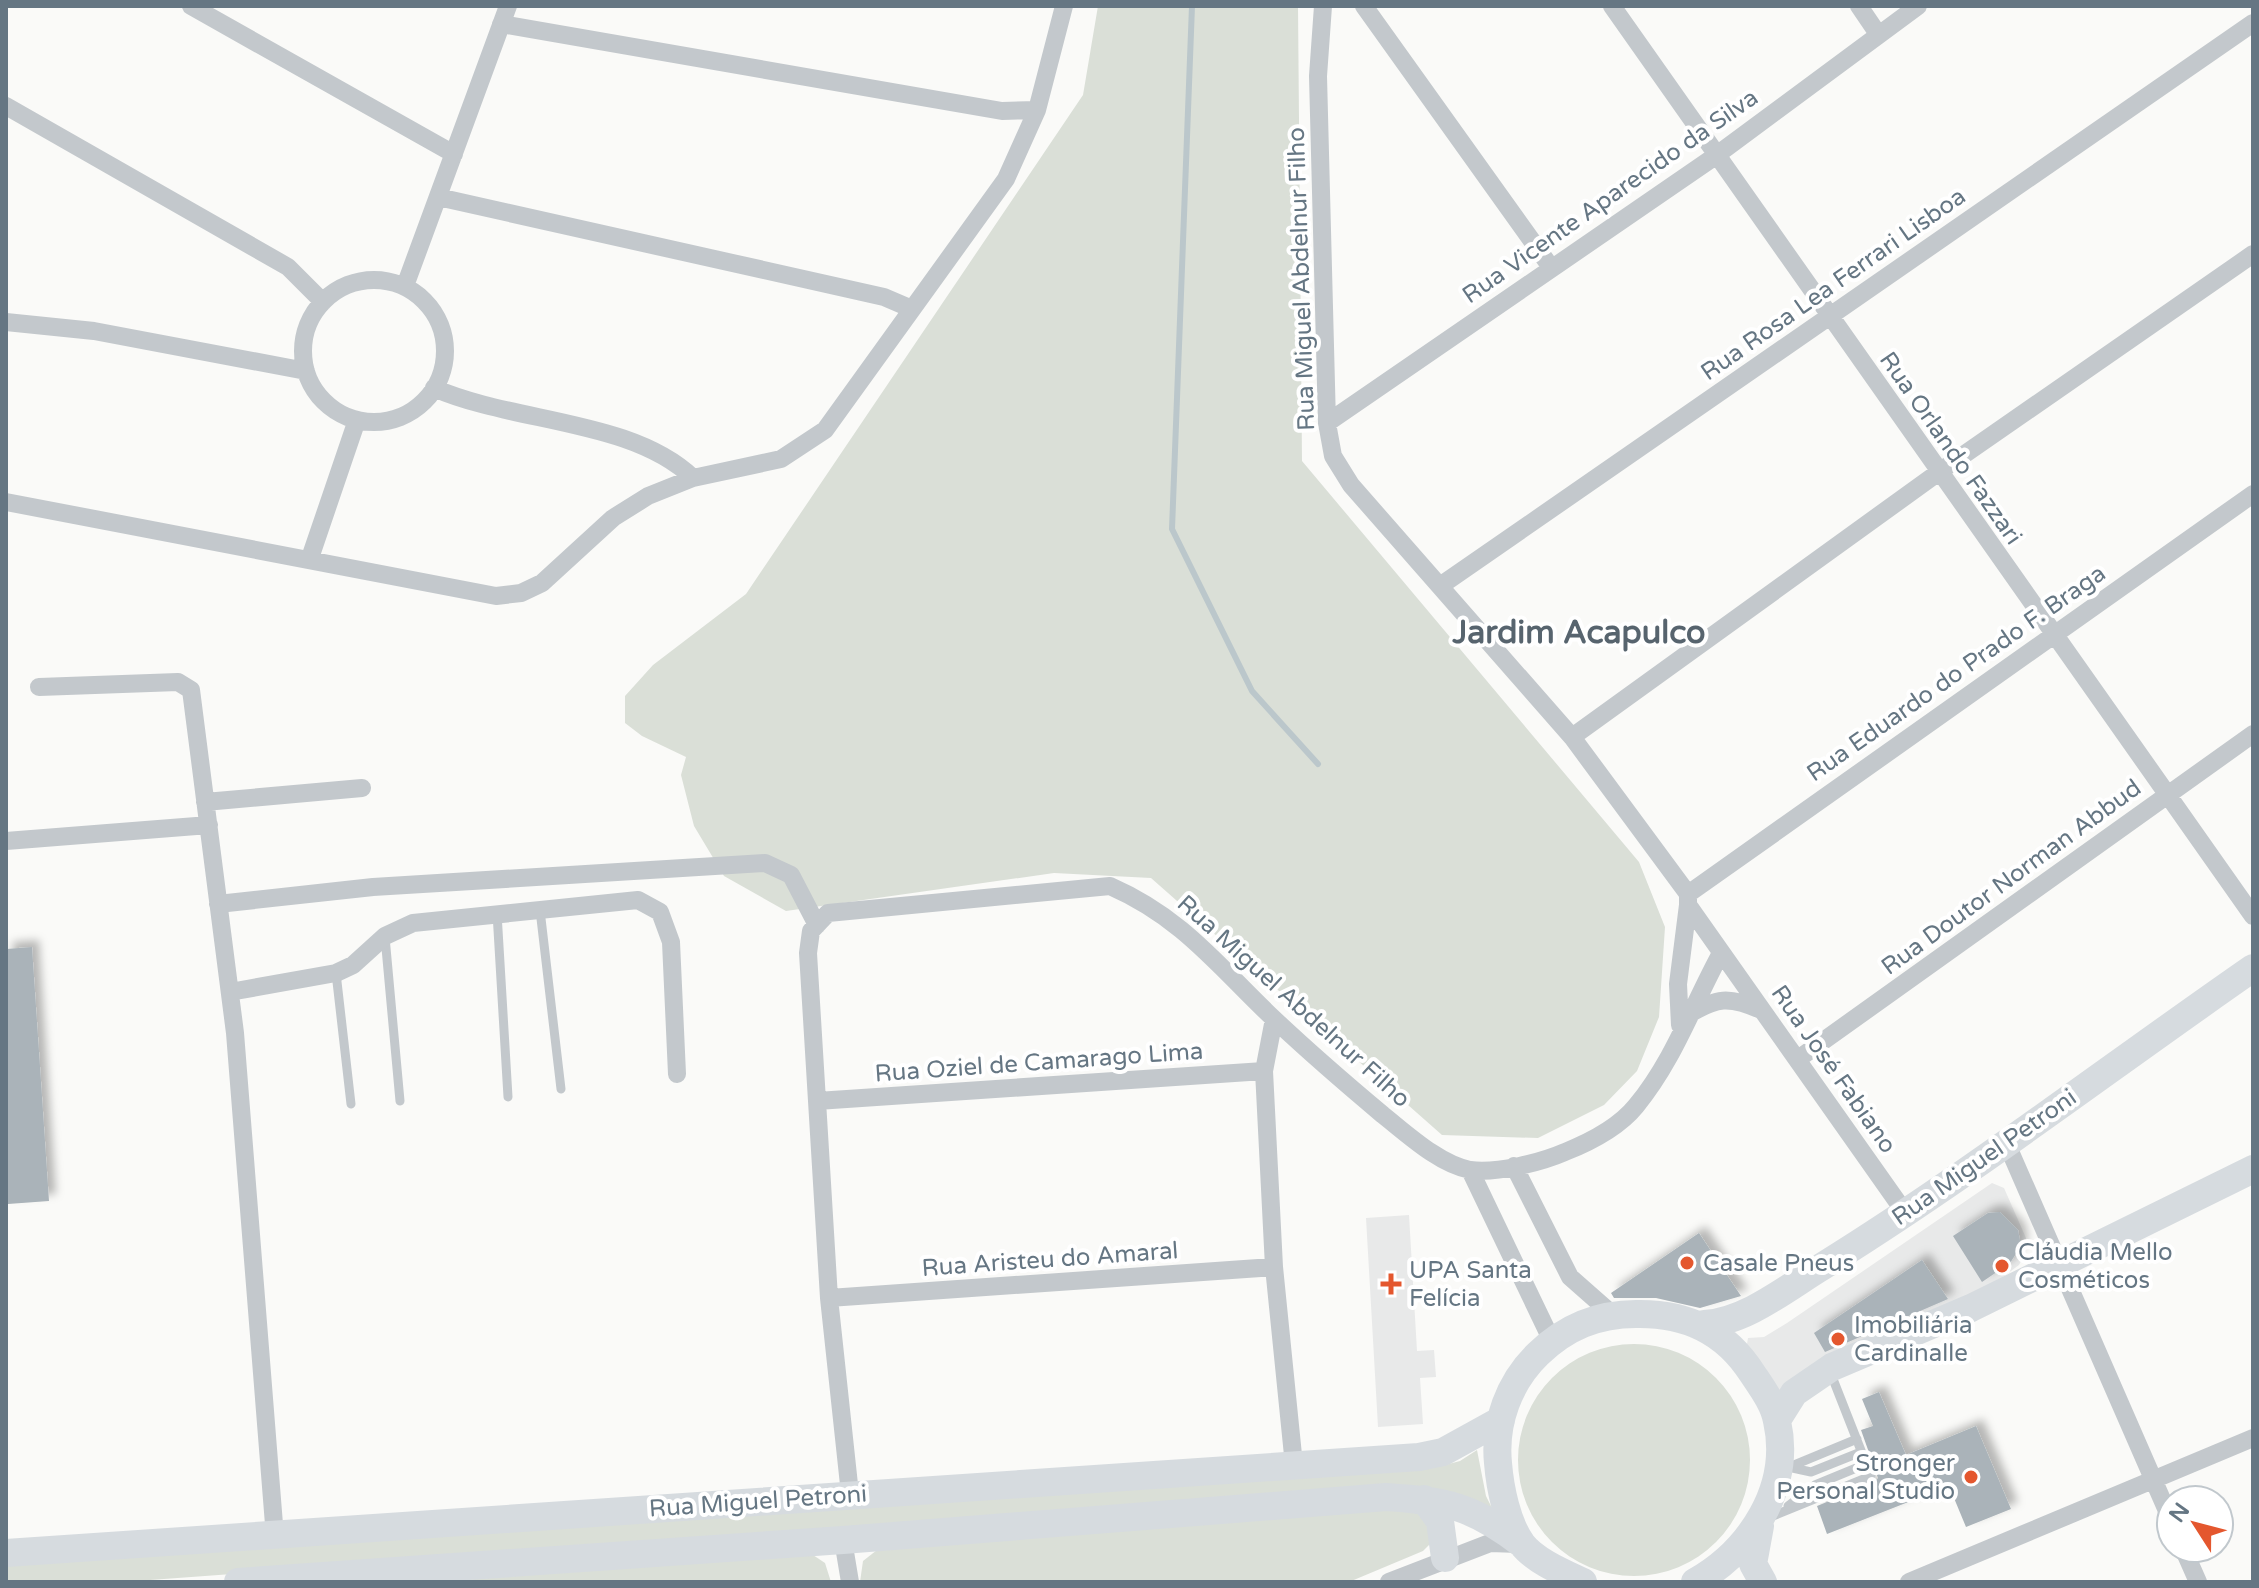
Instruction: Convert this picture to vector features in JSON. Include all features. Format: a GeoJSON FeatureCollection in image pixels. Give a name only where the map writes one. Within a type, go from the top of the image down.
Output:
{"type":"FeatureCollection","features":[{"type":"Feature","properties":{"kind":"main road","name":"Rua Miguel Petroni"},"geometry":{"type":"LineString","coordinates":[[1704,1324],[1728,1319],[1758,1305],[1906,1214],[2253,968]]}},
{"type":"Feature","properties":{"kind":"main road"},"geometry":{"type":"LineString","coordinates":[[1777,1420],[1794,1393],[1829,1369],[1971,1308],[2253,1169]]}},
{"type":"Feature","properties":{"kind":"main road"},"geometry":{"type":"LineString","coordinates":[[1522,1544],[1500,1489],[1497,1455],[1507,1399],[1525,1367],[1552,1341],[1580,1324],[1612,1314],[1660,1313],[1704,1324],[1741,1357],[1766,1395],[1777,1420],[1782,1469],[1770,1517],[1753,1564],[1763,1582]]}},
{"type":"Feature","properties":{"kind":"main road","name":"Rua Miguel Petroni"},"geometry":{"type":"LineString","coordinates":[[6,1553],[275,1537],[1443,1452],[1501,1420]]}},
{"type":"Feature","properties":{"kind":"main road","name":"Rua Miguel Petroni"},"geometry":{"type":"LineString","coordinates":[[238,1582],[381,1576],[1386,1497],[1424,1499],[1488,1518],[1559,1572],[1583,1582]]}},
{"type":"Feature","properties":{"kind":"main road"},"geometry":{"type":"LineString","coordinates":[[1424,1499],[1440,1521],[1445,1558]]}},
{"type":"Feature","properties":{"kind":"main road"},"geometry":{"type":"LineString","coordinates":[[1696,1582],[1733,1556],[1770,1517]]}},
{"type":"Feature","properties":{"kind":"street"},"geometry":{"type":"LineString","coordinates":[[191,6],[454,154]]}},
{"type":"Feature","properties":{"kind":"street"},"geometry":{"type":"LineString","coordinates":[[405,286],[508,6]]}},
{"type":"Feature","properties":{"kind":"street"},"geometry":{"type":"LineString","coordinates":[[6,502],[496,596],[521,593],[550,577],[597,531],[630,506],[693,478],[762,466],[812,441],[825,430],[1006,179],[1037,110],[1064,6]]}},
{"type":"Feature","properties":{"kind":"street","name":"Rua Miguel Abdelnur Filho"},"geometry":{"type":"LineString","coordinates":[[1323,6],[1318,76],[1327,423],[1333,456],[1351,485],[1572,737],[1688,899],[1721,953]]}},
{"type":"Feature","properties":{"kind":"street"},"geometry":{"type":"LineString","coordinates":[[1364,6],[1550,266]]}},
{"type":"Feature","properties":{"kind":"street","name":"Rua Orlando Fazzari"},"geometry":{"type":"LineString","coordinates":[[1612,6],[1714,157],[2253,916]]}},
{"type":"Feature","properties":{"kind":"street"},"geometry":{"type":"LineString","coordinates":[[1859,6],[1878,34]]}},
{"type":"Feature","properties":{"kind":"street","name":"Rua Vicente Aparecido da Silva"},"geometry":{"type":"LineString","coordinates":[[1327,423],[1550,266],[1714,157],[1918,6]]}},
{"type":"Feature","properties":{"kind":"street","name":"Rua Rosa Lea Ferrari Lisboa"},"geometry":{"type":"LineString","coordinates":[[1440,586],[2253,23]]}},
{"type":"Feature","properties":{"kind":"street"},"geometry":{"type":"LineString","coordinates":[[501,24],[1002,111],[1037,110]]}},
{"type":"Feature","properties":{"kind":"street"},"geometry":{"type":"LineString","coordinates":[[6,106],[288,267],[323,302]]}},
{"type":"Feature","properties":{"kind":"street"},"geometry":{"type":"LineString","coordinates":[[438,197],[884,297],[912,309]]}},
{"type":"Feature","properties":{"kind":"street"},"geometry":{"type":"LineString","coordinates":[[1572,737],[1939,472],[2253,254]]}},
{"type":"Feature","properties":{"kind":"street"},"geometry":{"type":"LineString","coordinates":[[376,280],[405,286],[429,305],[442,331],[444,360],[434,388],[414,410],[401,417],[372,422],[357,420],[330,407],[311,385],[306,371],[304,341],[307,327],[323,302],[348,285],[376,280]]}},
{"type":"Feature","properties":{"kind":"street"},"geometry":{"type":"LineString","coordinates":[[6,322],[94,331],[306,371]]}},
{"type":"Feature","properties":{"kind":"street"},"geometry":{"type":"LineString","coordinates":[[434,388],[468,403],[640,443],[669,458],[693,478]]}},
{"type":"Feature","properties":{"kind":"street"},"geometry":{"type":"LineString","coordinates":[[310,558],[357,420]]}},
{"type":"Feature","properties":{"kind":"street","name":"Rua Eduardo do Prado F. Braga"},"geometry":{"type":"LineString","coordinates":[[1688,899],[2053,633],[2253,494]]}},
{"type":"Feature","properties":{"kind":"street"},"geometry":{"type":"LineString","coordinates":[[39,687],[178,682],[191,690],[230,992],[275,1537]]}},
{"type":"Feature","properties":{"kind":"street","name":"Rua Doutor Norman Abbud"},"geometry":{"type":"LineString","coordinates":[[1798,1059],[2253,734]]}},
{"type":"Feature","properties":{"kind":"street"},"geometry":{"type":"LineString","coordinates":[[205,802],[362,788]]}},
{"type":"Feature","properties":{"kind":"street"},"geometry":{"type":"LineString","coordinates":[[6,841],[209,825]]}},
{"type":"Feature","properties":{"kind":"street"},"geometry":{"type":"LineString","coordinates":[[218,904],[373,887],[765,863],[791,875],[817,925],[811,931],[808,953],[829,1298],[850,1494]]}},
{"type":"Feature","properties":{"kind":"street","name":"Rua Miguel Abdelnur Filho"},"geometry":{"type":"LineString","coordinates":[[817,925],[828,913],[1110,886],[1144,901],[1177,923],[1274,1019],[1403,1131],[1436,1154],[1470,1170]]}},
{"type":"Feature","properties":{"kind":"street"},"geometry":{"type":"LineString","coordinates":[[1680,1035],[1678,984],[1688,899]]}},
{"type":"Feature","properties":{"kind":"street"},"geometry":{"type":"LineString","coordinates":[[230,992],[336,973],[353,965],[385,936],[413,923],[638,900],[660,912],[671,942],[677,1074]]}},
{"type":"Feature","properties":{"kind":"street"},"geometry":{"type":"LineString","coordinates":[[1552,1341],[1470,1170],[1548,1160],[1590,1141],[1633,1109],[1663,1071],[1686,1016],[1721,953]]}},
{"type":"Feature","properties":{"kind":"street","name":"Rua José Fabiano"},"geometry":{"type":"LineString","coordinates":[[1721,953],[1906,1214]]}},
{"type":"Feature","properties":{"kind":"street"},"geometry":{"type":"LineString","coordinates":[[1686,1016],[1703,1006],[1736,999],[1763,1011]]}},
{"type":"Feature","properties":{"kind":"street"},"geometry":{"type":"LineString","coordinates":[[1274,1019],[1264,1071],[1274,1267],[1294,1465]]}},
{"type":"Feature","properties":{"kind":"street","name":"Rua Oziel de Camarago Lima"},"geometry":{"type":"LineString","coordinates":[[817,1101],[1264,1071]]}},
{"type":"Feature","properties":{"kind":"street"},"geometry":{"type":"LineString","coordinates":[[2006,1142],[2155,1484]]}},
{"type":"Feature","properties":{"kind":"street"},"geometry":{"type":"LineString","coordinates":[[1514,1166],[1570,1277],[1612,1314]]}},
{"type":"Feature","properties":{"kind":"street","name":"Rua Aristeu do Amaral"},"geometry":{"type":"LineString","coordinates":[[829,1298],[1274,1267]]}},
{"type":"Feature","properties":{"kind":"street"},"geometry":{"type":"LineString","coordinates":[[1909,1582],[2253,1438]]}},
{"type":"Feature","properties":{"kind":"street"},"geometry":{"type":"LineString","coordinates":[[843,1540],[850,1582]]}},
{"type":"Feature","properties":{"kind":"street"},"geometry":{"type":"LineString","coordinates":[[1389,1582],[1490,1543],[1522,1544]]}},
{"type":"Feature","properties":{"kind":"lane"},"geometry":{"type":"LineString","coordinates":[[539,909],[561,1089]]}},
{"type":"Feature","properties":{"kind":"lane"},"geometry":{"type":"LineString","coordinates":[[497,913],[508,1097]]}},
{"type":"Feature","properties":{"kind":"lane"},"geometry":{"type":"LineString","coordinates":[[385,936],[400,1101]]}},
{"type":"Feature","properties":{"kind":"lane"},"geometry":{"type":"LineString","coordinates":[[336,973],[351,1104]]}},
{"type":"Feature","properties":{"kind":"lane"},"geometry":{"type":"LineString","coordinates":[[1770,1517],[1871,1476],[1829,1369]]}},
{"type":"Feature","properties":{"kind":"lane"},"geometry":{"type":"LineString","coordinates":[[1782,1469],[1857,1439]]}},
{"type":"Feature","properties":{"kind":"lane"},"geometry":{"type":"LineString","coordinates":[[1782,1469],[1811,1472],[1861,1452]]}},
{"type":"Feature","properties":{"kind":"shaded area"},"geometry":{"type":"Polygon","coordinates":[[[1098,6],[1298,6],[1302,461],[1639,862],[1665,927],[1659,1017],[1637,1071],[1604,1105],[1538,1138],[1442,1135],[1151,878],[1054,873],[786,911],[724,876],[694,826],[681,775],[686,757],[642,736],[625,723],[625,696],[653,665],[746,594],[1083,95],[1098,6]]]}},
{"type":"Feature","properties":{"kind":"shaded area"},"geometry":{"type":"Polygon","coordinates":[[[1992,1183],[2004,1188],[2026,1238],[2025,1253],[2019,1265],[1999,1280],[1776,1401],[1746,1350],[1748,1338],[1764,1337],[1787,1323],[1992,1183]]]}},
{"type":"Feature","properties":{"kind":"shaded area","name":"UPA Santa Felícia"},"geometry":{"type":"Polygon","coordinates":[[[1409,1215],[1417,1351],[1434,1350],[1436,1377],[1420,1378],[1423,1424],[1378,1427],[1366,1218],[1409,1215]]]}},
{"type":"Feature","properties":{"kind":"shaded area"},"geometry":{"type":"Polygon","coordinates":[[[1634,1344],[1657,1346],[1678,1353],[1699,1363],[1716,1378],[1731,1395],[1741,1416],[1748,1437],[1748,1483],[1741,1504],[1731,1525],[1716,1542],[1699,1557],[1678,1567],[1657,1574],[1634,1576],[1611,1574],[1590,1567],[1569,1557],[1552,1542],[1537,1525],[1527,1504],[1520,1483],[1518,1460],[1520,1437],[1527,1416],[1537,1395],[1552,1378],[1569,1363],[1590,1353],[1611,1346],[1634,1344]]]}},
{"type":"Feature","properties":{"kind":"shaded area"},"geometry":{"type":"Polygon","coordinates":[[[1477,1450],[1486,1496],[1493,1510],[1207,1502],[123,1582],[6,1582],[6,1563],[1445,1465],[1460,1461],[1477,1450]]]}},
{"type":"Feature","properties":{"kind":"shaded area"},"geometry":{"type":"Polygon","coordinates":[[[1385,1508],[1415,1510],[1425,1515],[1431,1543],[1423,1551],[1349,1582],[860,1582],[863,1561],[877,1550],[1385,1508]]]}},
{"type":"Feature","properties":{"kind":"shaded area"},"geometry":{"type":"Polygon","coordinates":[[[813,1555],[825,1563],[831,1582],[432,1582],[813,1555]]]}},
{"type":"Feature","properties":{"kind":"building"},"geometry":{"type":"Polygon","coordinates":[[[32,947],[49,1201],[8,1204],[6,949],[32,947]]]}},
{"type":"Feature","properties":{"kind":"building"},"geometry":{"type":"Polygon","coordinates":[[[2000,1212],[2018,1230],[2021,1246],[2010,1263],[1982,1282],[1953,1236],[1988,1213],[2000,1212]]]}},
{"type":"Feature","properties":{"kind":"building","name":"Casale Pneus"},"geometry":{"type":"Polygon","coordinates":[[[1699,1233],[1741,1296],[1700,1308],[1656,1298],[1614,1298],[1611,1293],[1699,1233]]]}},
{"type":"Feature","properties":{"kind":"building"},"geometry":{"type":"Polygon","coordinates":[[[1922,1260],[1948,1299],[1825,1352],[1814,1333],[1922,1260]]]}},
{"type":"Feature","properties":{"kind":"building"},"geometry":{"type":"Polygon","coordinates":[[[1879,1392],[1906,1455],[1976,1426],[2011,1509],[1966,1527],[1949,1486],[1827,1534],[1817,1506],[1874,1483],[1878,1478],[1861,1430],[1873,1426],[1862,1399],[1879,1392]]]}},
{"type":"Feature","properties":{"kind":"waterway"},"geometry":{"type":"LineString","coordinates":[[1192,6],[1172,529],[1252,691],[1318,764]]}},
{"type":"Feature","properties":{"kind":"place","name":"Casale Pneus"},"geometry":{"type":"Point","coordinates":[1687,1263]}},
{"type":"Feature","properties":{"kind":"place","name":"Cláudia Mello Cosméticos"},"geometry":{"type":"Point","coordinates":[2002,1266]}},
{"type":"Feature","properties":{"kind":"place","name":"UPA Santa Felícia"},"geometry":{"type":"Point","coordinates":[1391,1284]}},
{"type":"Feature","properties":{"kind":"place","name":"Imobiliária Cardinalle"},"geometry":{"type":"Point","coordinates":[1838,1339]}},
{"type":"Feature","properties":{"kind":"place","name":"Stronger Personal Studio"},"geometry":{"type":"Point","coordinates":[1971,1477]}},
{"type":"Feature","properties":{"kind":"district","name":"Jardim Acapulco"},"geometry":{"type":"Point","coordinates":[1579,632]}}]}
